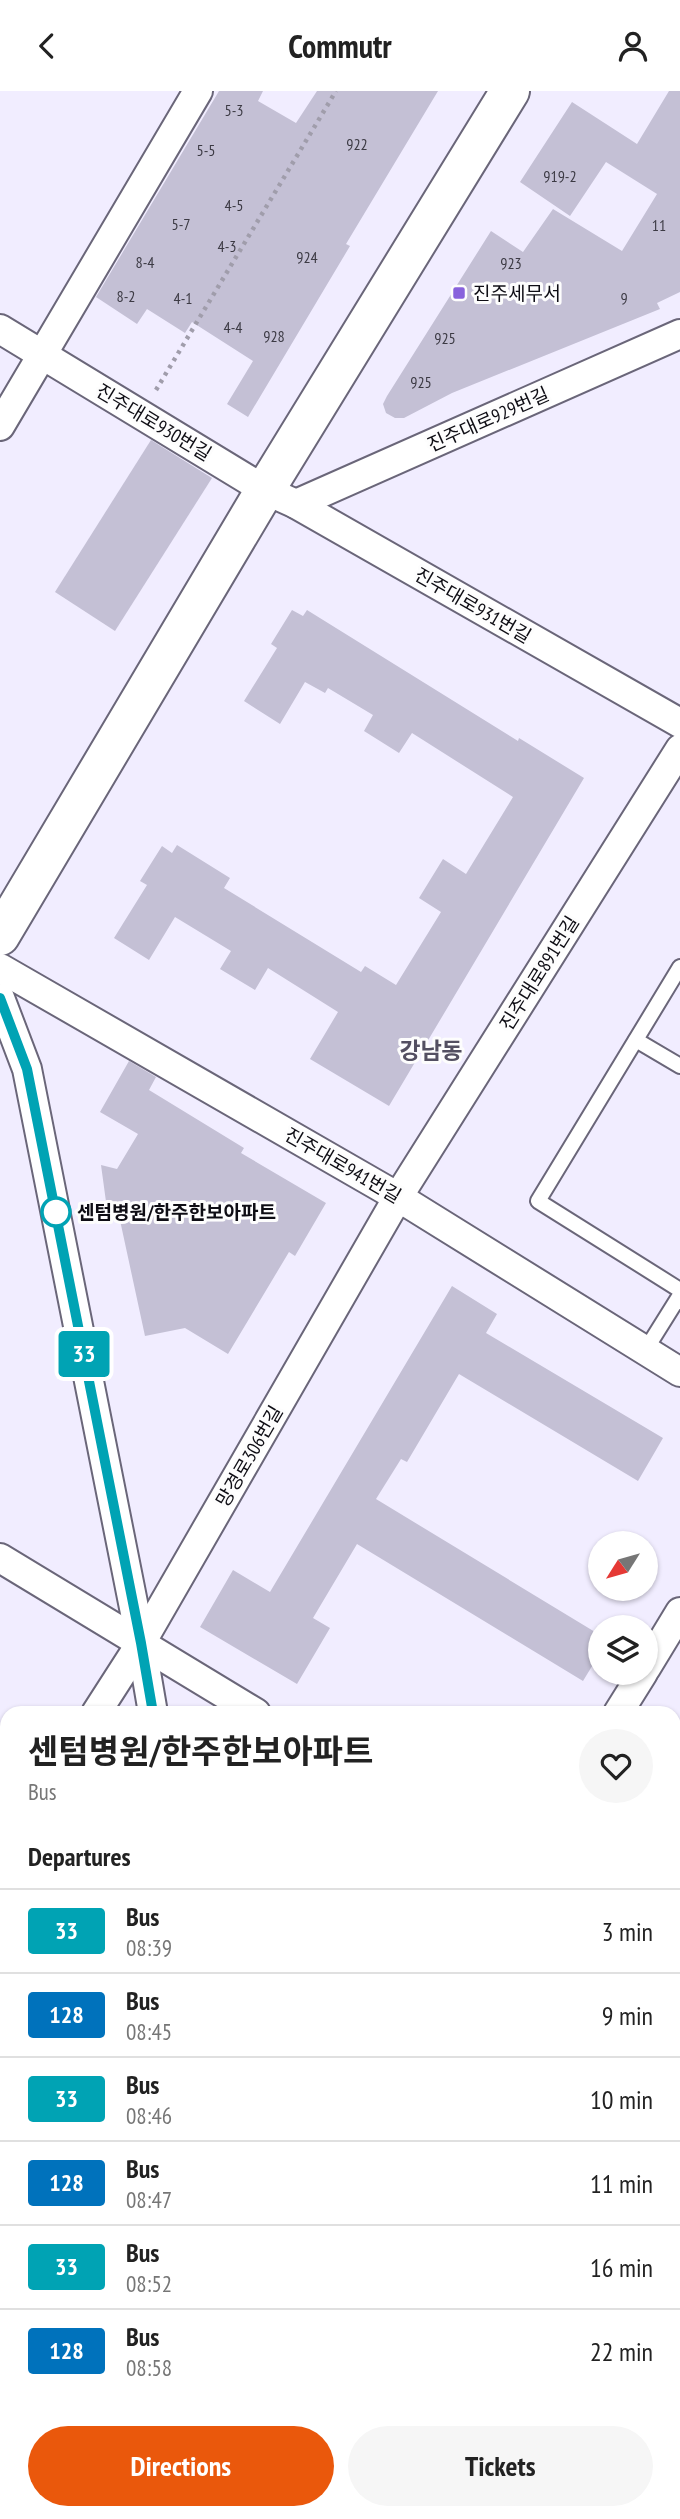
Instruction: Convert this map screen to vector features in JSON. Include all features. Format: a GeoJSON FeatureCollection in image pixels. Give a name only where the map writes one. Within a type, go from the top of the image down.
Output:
{"type":"FeatureCollection","features":[{"type":"Feature","properties":{"kind":"street"},"geometry":{"type":"LineString","coordinates":[[0,426],[198,91]]}},
{"type":"Feature","properties":{"kind":"street"},"geometry":{"type":"LineString","coordinates":[[0,936],[281,497],[510,91]]}},
{"type":"Feature","properties":{"kind":"street","name":"진주대로930번길"},"geometry":{"type":"LineString","coordinates":[[0,329],[281,497]]}},
{"type":"Feature","properties":{"kind":"street","name":"진주대로929번길"},"geometry":{"type":"LineString","coordinates":[[281,497],[680,334]]}},
{"type":"Feature","properties":{"kind":"street","name":"진주대로931번길"},"geometry":{"type":"LineString","coordinates":[[281,497],[680,723]]}},
{"type":"Feature","properties":{"kind":"street","name":"진주대로891번길"},"geometry":{"type":"LineString","coordinates":[[398,1197],[680,749]]}},
{"type":"Feature","properties":{"kind":"street","name":"진주대로941번길"},"geometry":{"type":"LineString","coordinates":[[0,968],[398,1197],[680,1372]]}},
{"type":"Feature","properties":{"kind":"street"},"geometry":{"type":"LineString","coordinates":[[0,998],[27,1069],[152,1706]]}},
{"type":"Feature","properties":{"kind":"street","name":"망경로306번길"},"geometry":{"type":"LineString","coordinates":[[100,1706],[141,1643],[398,1197]]}},
{"type":"Feature","properties":{"kind":"street"},"geometry":{"type":"LineString","coordinates":[[0,1558],[244,1706]]}},
{"type":"Feature","properties":{"kind":"street"},"geometry":{"type":"LineString","coordinates":[[658,1648],[680,1612]]}},
{"type":"Feature","properties":{"kind":"street"},"geometry":{"type":"LineString","coordinates":[[622,1706],[636,1685]]}},
{"type":"Feature","properties":{"kind":"lane"},"geometry":{"type":"LineString","coordinates":[[645,1351],[680,1293],[538,1201],[680,967]]}},
{"type":"Feature","properties":{"kind":"lane"},"geometry":{"type":"LineString","coordinates":[[636,1040],[680,1066]]}},
{"type":"Feature","properties":{"kind":"path"},"geometry":{"type":"LineString","coordinates":[[142,415],[335,91]]}},
{"type":"Feature","properties":{"kind":"building"},"geometry":{"type":"Polygon","coordinates":[[[219,91],[263,91],[258,101],[296,123],[317,91],[438,91],[346,244],[350,246],[248,417],[227,404],[253,361],[192,322],[185,333],[147,309],[137,324],[96,297],[219,91]]]}},
{"type":"Feature","properties":{"kind":"building"},"geometry":{"type":"Polygon","coordinates":[[[669,91],[680,91],[680,292],[657,303],[660,309],[452,393],[404,418],[395,418],[386,413],[383,404],[387,396],[491,231],[523,252],[553,209],[622,251],[657,194],[606,162],[570,216],[520,182],[572,102],[637,144],[669,91]]]}},
{"type":"Feature","properties":{"kind":"building"},"geometry":{"type":"Polygon","coordinates":[[[151,440],[212,478],[115,631],[55,592],[151,440]]]}},
{"type":"Feature","properties":{"kind":"building"},"geometry":{"type":"Polygon","coordinates":[[[292,610],[303,616],[307,610],[518,741],[519,738],[584,778],[389,1106],[310,1059],[338,1012],[268,968],[255,990],[220,969],[231,951],[175,917],[149,960],[114,938],[147,885],[140,881],[162,846],[172,853],[177,845],[230,878],[224,888],[361,972],[365,966],[396,985],[441,912],[419,898],[443,859],[466,874],[513,797],[412,733],[399,753],[364,731],[373,715],[328,688],[325,693],[305,682],[280,724],[244,701],[277,648],[271,644],[292,610]]]}},
{"type":"Feature","properties":{"kind":"building"},"geometry":{"type":"Polygon","coordinates":[[[129,1061],[156,1077],[149,1090],[244,1148],[241,1153],[326,1203],[295,1256],[289,1252],[228,1354],[185,1328],[145,1336],[118,1211],[107,1209],[101,1165],[117,1169],[138,1134],[100,1112],[129,1061]]]}},
{"type":"Feature","properties":{"kind":"building"},"geometry":{"type":"Polygon","coordinates":[[[452,1286],[497,1314],[486,1333],[663,1438],[638,1481],[459,1374],[407,1462],[401,1459],[376,1499],[588,1628],[588,1673],[583,1681],[357,1544],[313,1618],[330,1628],[297,1684],[200,1627],[233,1570],[270,1592],[452,1286]]]}},
{"type":"Feature","properties":{"kind":"bus line","name":"33"},"geometry":{"type":"LineString","coordinates":[[0,998],[27,1069],[152,1706]]}},
{"type":"Feature","properties":{"kind":"place","name":"진주세무서"},"geometry":{"type":"Point","coordinates":[459,293]}},
{"type":"Feature","properties":{"kind":"place","name":"센텀병원/한주한보아파트"},"geometry":{"type":"Point","coordinates":[56,1212]}},
{"type":"Feature","properties":{"kind":"district","name":"강남동"},"geometry":{"type":"Point","coordinates":[431,1050]}}]}
